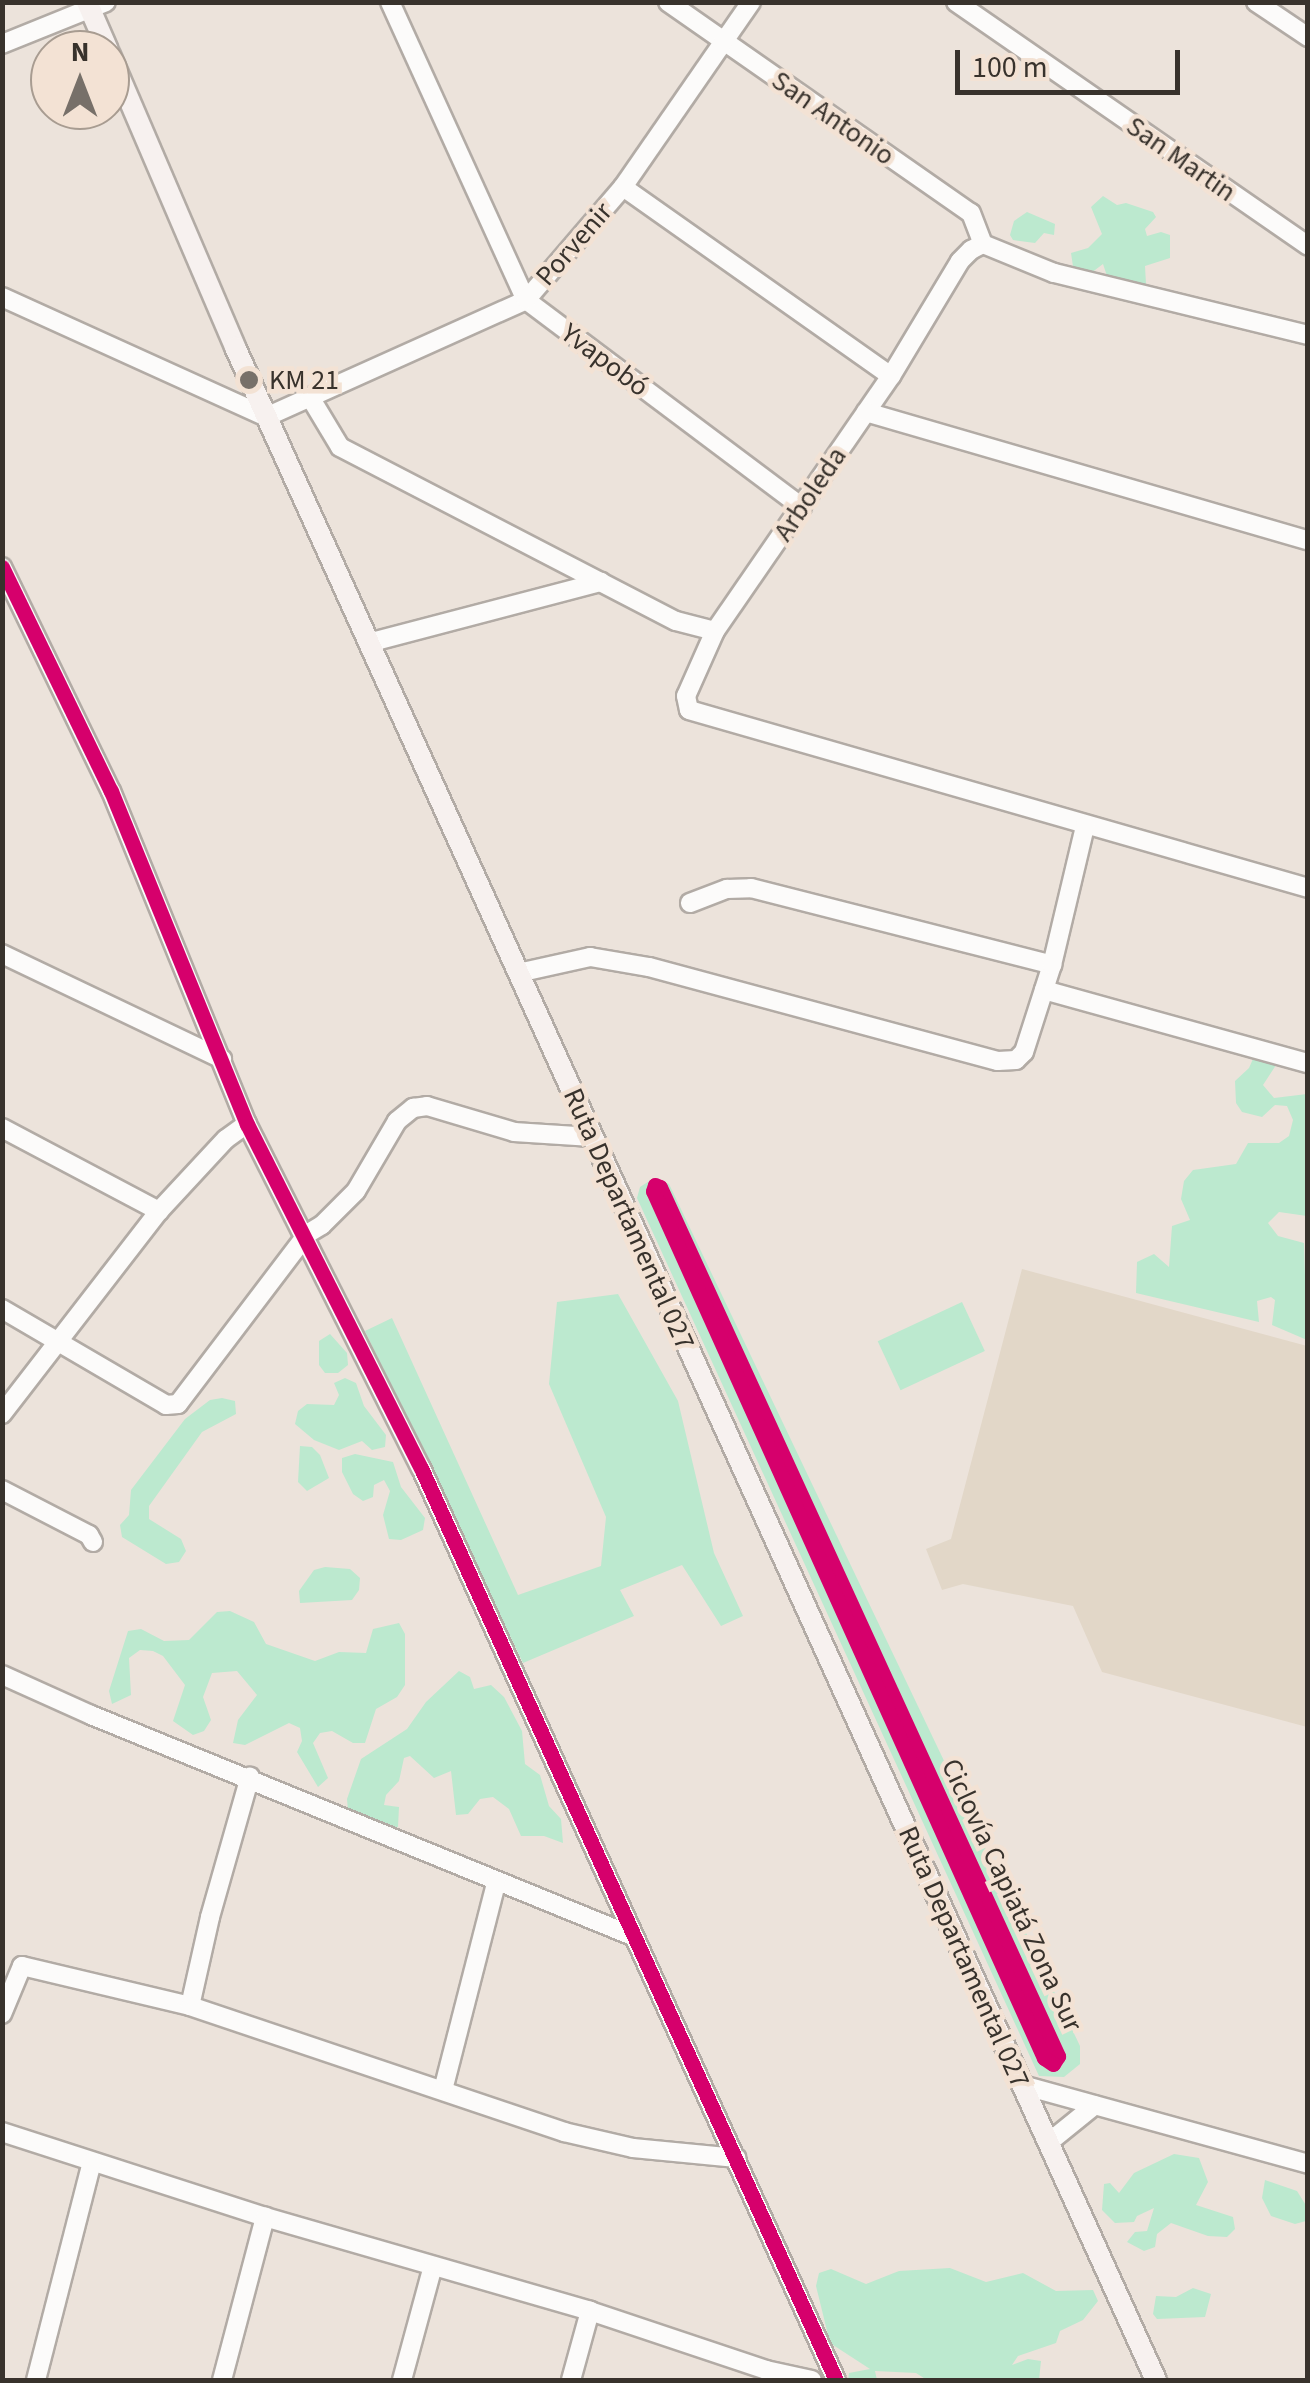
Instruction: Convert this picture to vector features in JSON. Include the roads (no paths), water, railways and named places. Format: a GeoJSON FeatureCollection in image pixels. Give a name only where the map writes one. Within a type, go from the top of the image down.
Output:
{"type":"FeatureCollection","features":[{"type":"Feature","properties":{"kind":"main road","name":"Ruta Departamental 027"},"geometry":{"type":"LineString","coordinates":[[95,5],[102,30]]}},
{"type":"Feature","properties":{"kind":"main road","name":"Ruta Departamental 027"},"geometry":{"type":"LineString","coordinates":[[130,102],[266,417],[1156,2380]]}},
{"type":"Feature","properties":{"kind":"street","name":"Yvapobó"},"geometry":{"type":"LineString","coordinates":[[390,2],[526,300],[802,508]]}},
{"type":"Feature","properties":{"kind":"street","name":"San Antonio"},"geometry":{"type":"LineString","coordinates":[[668,2],[971,213],[984,244]]}},
{"type":"Feature","properties":{"kind":"street","name":"Porvenir"},"geometry":{"type":"LineString","coordinates":[[266,417],[526,300],[623,186],[751,2]]}},
{"type":"Feature","properties":{"kind":"street","name":"San Martin"},"geometry":{"type":"LineString","coordinates":[[956,2],[1308,246]]}},
{"type":"Feature","properties":{"kind":"street"},"geometry":{"type":"LineString","coordinates":[[1256,2],[1308,38]]}},
{"type":"Feature","properties":{"kind":"street"},"geometry":{"type":"LineString","coordinates":[[2,44],[95,5]]}},
{"type":"Feature","properties":{"kind":"street"},"geometry":{"type":"LineString","coordinates":[[623,186],[891,376]]}},
{"type":"Feature","properties":{"kind":"street"},"geometry":{"type":"LineString","coordinates":[[984,244],[1054,273],[1308,334]]}},
{"type":"Feature","properties":{"kind":"street","name":"Arboleda"},"geometry":{"type":"LineString","coordinates":[[984,244],[960,262],[891,376],[715,630],[686,696],[690,710],[1086,826]]}},
{"type":"Feature","properties":{"kind":"street"},"geometry":{"type":"LineString","coordinates":[[2,297],[266,417]]}},
{"type":"Feature","properties":{"kind":"street"},"geometry":{"type":"LineString","coordinates":[[310,397],[340,447],[676,621],[715,630]]}},
{"type":"Feature","properties":{"kind":"street"},"geometry":{"type":"LineString","coordinates":[[866,412],[1308,540]]}},
{"type":"Feature","properties":{"kind":"street"},"geometry":{"type":"LineString","coordinates":[[2,567],[110,791],[248,1124],[421,1468],[630,1936],[738,2158],[836,2380]]}},
{"type":"Feature","properties":{"kind":"street"},"geometry":{"type":"LineString","coordinates":[[368,643],[601,582]]}},
{"type":"Feature","properties":{"kind":"street"},"geometry":{"type":"LineString","coordinates":[[518,972],[590,957],[648,967],[998,1061],[1016,1060],[1024,1052],[1052,965],[1086,826],[1308,888]]}},
{"type":"Feature","properties":{"kind":"street"},"geometry":{"type":"LineString","coordinates":[[690,903],[727,889],[750,888],[1052,965]]}},
{"type":"Feature","properties":{"kind":"street"},"geometry":{"type":"LineString","coordinates":[[2,954],[222,1059]]}},
{"type":"Feature","properties":{"kind":"street"},"geometry":{"type":"LineString","coordinates":[[1044,990],[1308,1063]]}},
{"type":"Feature","properties":{"kind":"street"},"geometry":{"type":"LineString","coordinates":[[2,1309],[60,1338],[166,1405],[178,1404],[306,1234],[322,1225],[356,1190],[397,1121],[413,1108],[427,1106],[514,1132],[592,1137]]}},
{"type":"Feature","properties":{"kind":"street"},"geometry":{"type":"LineString","coordinates":[[2,1414],[159,1211],[226,1139],[248,1124]]}},
{"type":"Feature","properties":{"kind":"street"},"geometry":{"type":"LineString","coordinates":[[2,1128],[159,1211]]}},
{"type":"Feature","properties":{"kind":"street"},"geometry":{"type":"LineString","coordinates":[[2,1490],[89,1535],[93,1542]]}},
{"type":"Feature","properties":{"kind":"street"},"geometry":{"type":"LineString","coordinates":[[2,1675],[90,1716],[250,1777],[630,1936]]}},
{"type":"Feature","properties":{"kind":"street"},"geometry":{"type":"LineString","coordinates":[[190,2006],[250,1777]]}},
{"type":"Feature","properties":{"kind":"street"},"geometry":{"type":"LineString","coordinates":[[444,2090],[496,1883]]}},
{"type":"Feature","properties":{"kind":"street"},"geometry":{"type":"LineString","coordinates":[[2,2014],[22,1966],[190,2006],[564,2132],[632,2148],[738,2158]]}},
{"type":"Feature","properties":{"kind":"street"},"geometry":{"type":"LineString","coordinates":[[1022,2085],[1308,2164]]}},
{"type":"Feature","properties":{"kind":"street"},"geometry":{"type":"LineString","coordinates":[[1048,2144],[1095,2106]]}},
{"type":"Feature","properties":{"kind":"street"},"geometry":{"type":"LineString","coordinates":[[2,2132],[266,2217],[590,2312],[764,2376],[812,2380]]}},
{"type":"Feature","properties":{"kind":"street"},"geometry":{"type":"LineString","coordinates":[[36,2380],[92,2162]]}},
{"type":"Feature","properties":{"kind":"street"},"geometry":{"type":"LineString","coordinates":[[222,2380],[266,2217]]}},
{"type":"Feature","properties":{"kind":"street"},"geometry":{"type":"LineString","coordinates":[[402,2380],[432,2266]]}},
{"type":"Feature","properties":{"kind":"street"},"geometry":{"type":"LineString","coordinates":[[571,2380],[590,2312]]}},
{"type":"Feature","properties":{"kind":"place","name":"KM 21"},"geometry":{"type":"Point","coordinates":[249,380]}}]}
